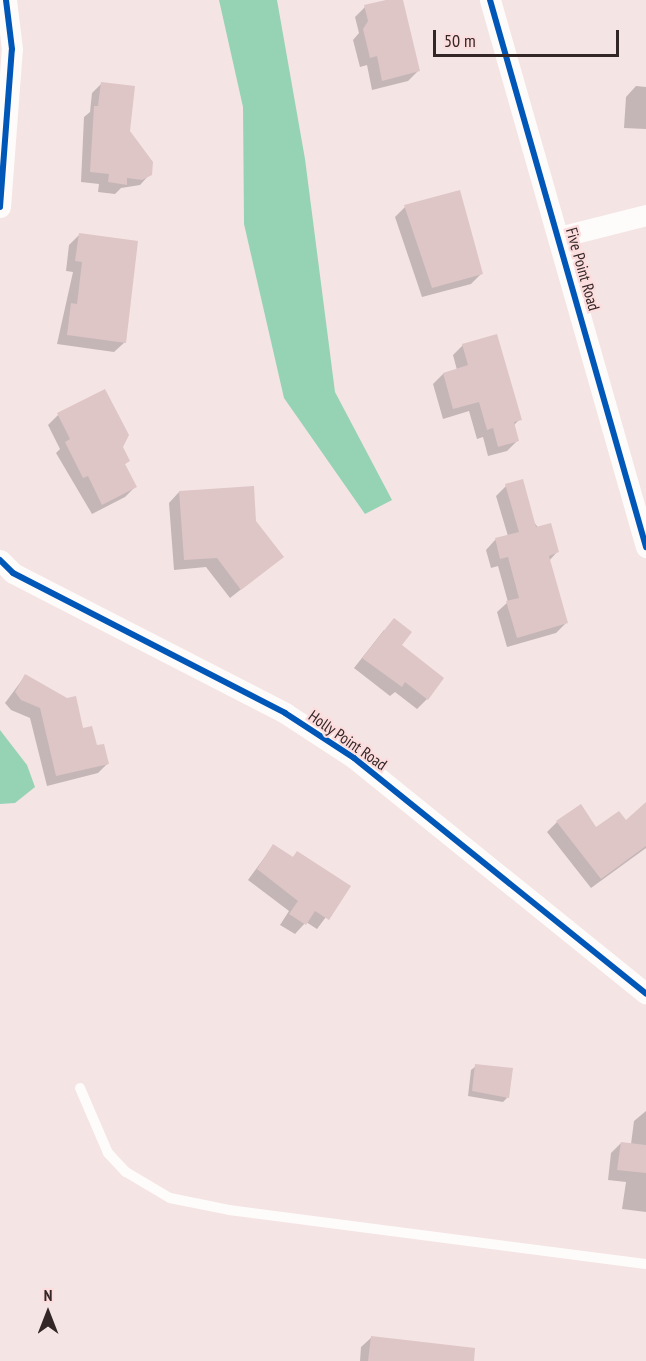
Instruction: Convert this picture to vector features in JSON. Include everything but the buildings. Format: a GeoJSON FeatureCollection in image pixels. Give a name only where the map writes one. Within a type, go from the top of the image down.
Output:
{"type":"FeatureCollection","features":[{"type":"Feature","properties":{"kind":"street"},"geometry":{"type":"LineString","coordinates":[[0,207],[6,0]]}},
{"type":"Feature","properties":{"kind":"street","name":"Five Point Road"},"geometry":{"type":"LineString","coordinates":[[490,0],[646,547]]}},
{"type":"Feature","properties":{"kind":"street"},"geometry":{"type":"LineString","coordinates":[[559,237],[646,215]]}},
{"type":"Feature","properties":{"kind":"street","name":"Holly Point Road"},"geometry":{"type":"LineString","coordinates":[[3,565],[133,636],[226,680],[354,758],[646,994]]}},
{"type":"Feature","properties":{"kind":"lane"},"geometry":{"type":"LineString","coordinates":[[80,1088],[108,1153],[126,1173],[170,1198],[229,1210],[646,1264]]}},
{"type":"Feature","properties":{"kind":"shaded area"},"geometry":{"type":"Polygon","coordinates":[[[219,0],[277,0],[305,159],[335,392],[392,500],[365,514],[284,398],[244,224],[243,107],[219,0]]]}},
{"type":"Feature","properties":{"kind":"shaded area"},"geometry":{"type":"Polygon","coordinates":[[[0,730],[27,765],[35,787],[15,803],[0,804],[0,730]]]}},
{"type":"Feature","properties":{"kind":"cycle path"},"geometry":{"type":"LineString","coordinates":[[0,207],[12,49],[6,0]]}},
{"type":"Feature","properties":{"kind":"cycle path"},"geometry":{"type":"LineString","coordinates":[[490,0],[646,547]]}},
{"type":"Feature","properties":{"kind":"cycle path"},"geometry":{"type":"LineString","coordinates":[[0,560],[13,573],[285,713],[354,758],[646,994]]}}]}
